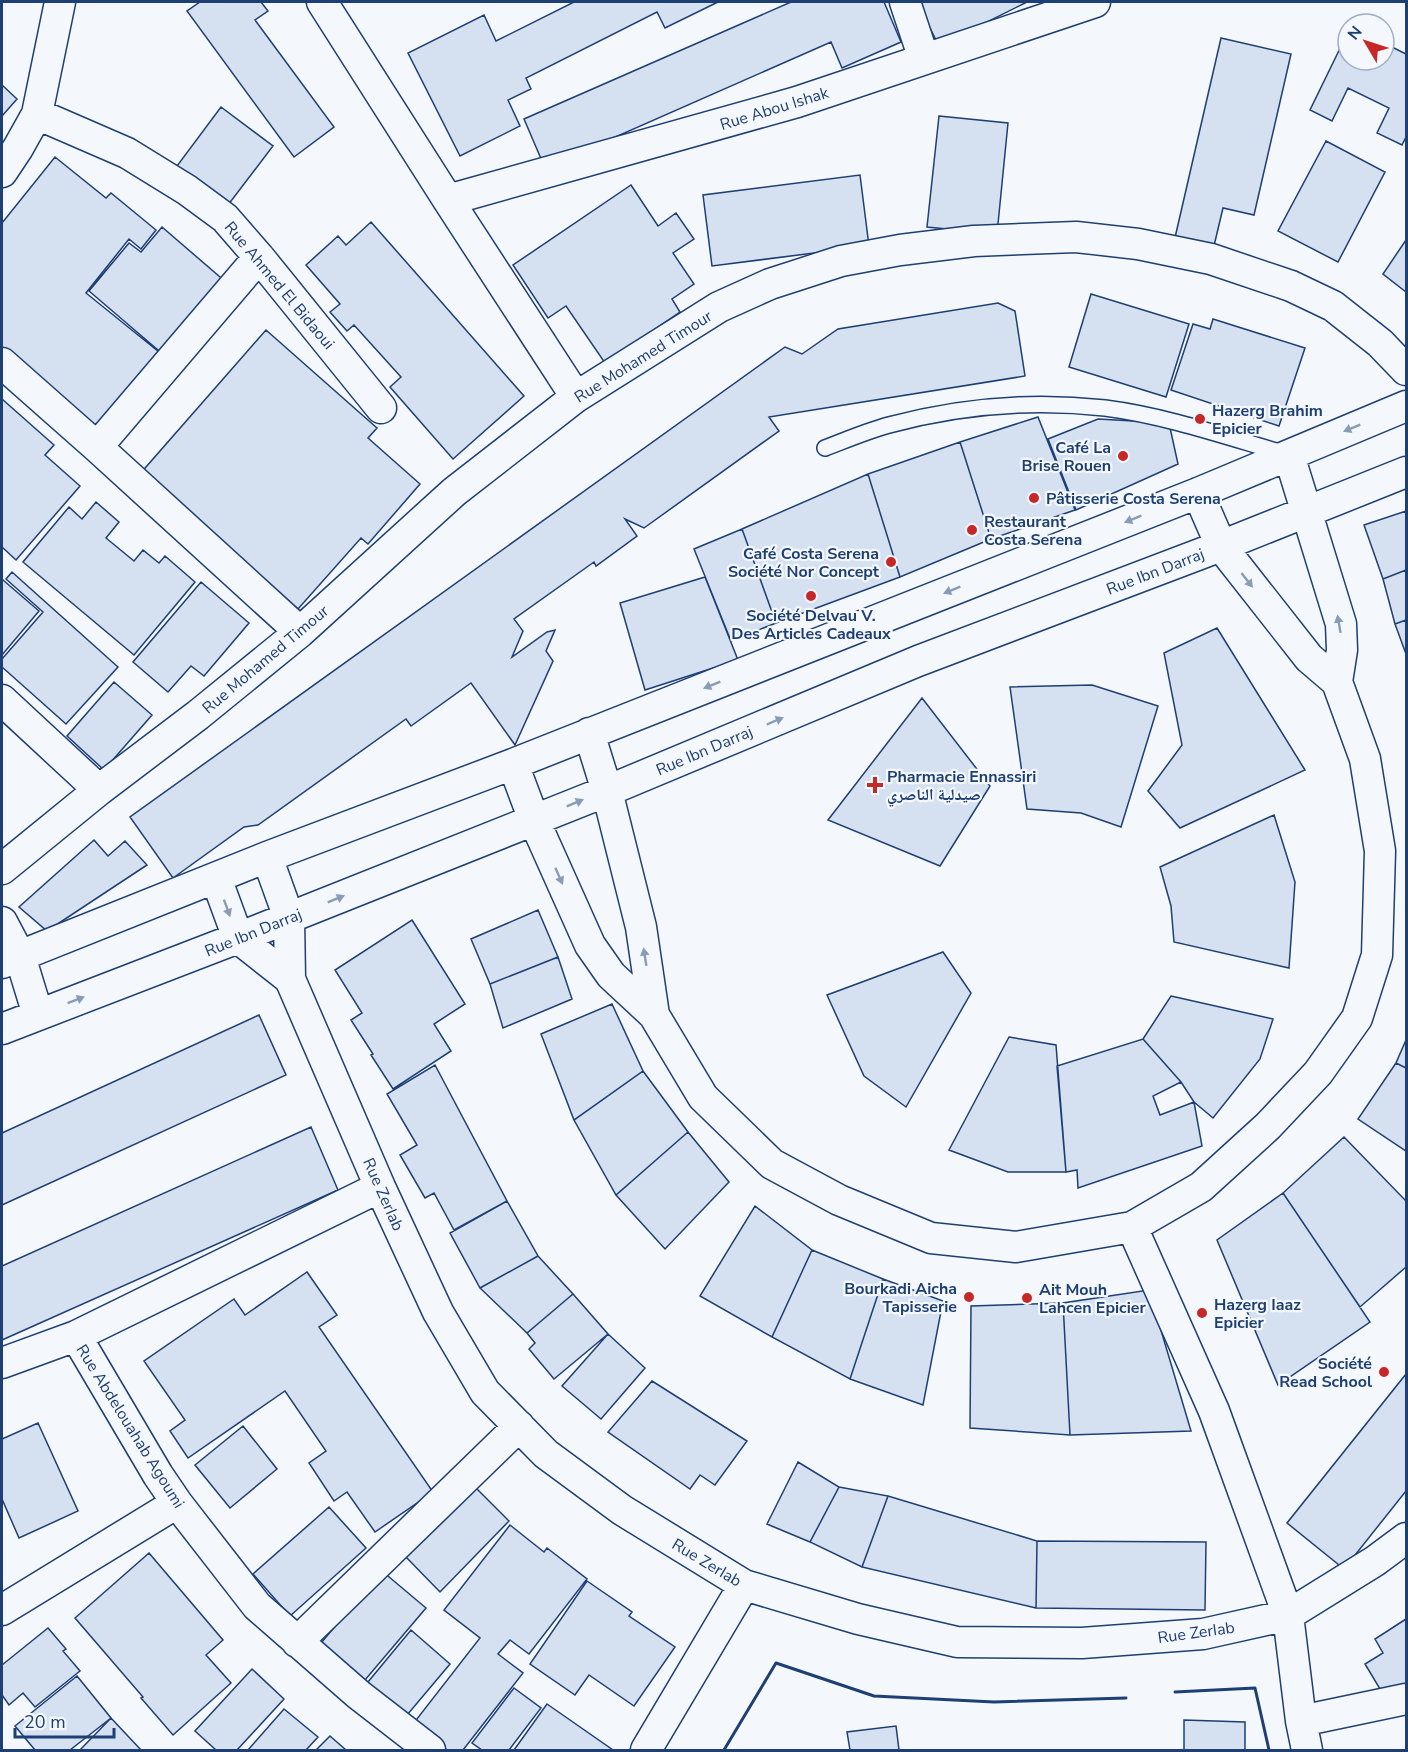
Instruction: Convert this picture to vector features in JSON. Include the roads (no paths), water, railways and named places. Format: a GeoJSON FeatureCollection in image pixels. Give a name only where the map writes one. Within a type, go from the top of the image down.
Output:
{"type":"FeatureCollection","features":[{"type":"Feature","properties":{"kind":"street"},"geometry":{"type":"LineString","coordinates":[[2,172],[37,114],[60,2]]}},
{"type":"Feature","properties":{"kind":"street"},"geometry":{"type":"LineString","coordinates":[[905,2],[924,59]]}},
{"type":"Feature","properties":{"kind":"street","name":"Rue Abou Ishak"},"geometry":{"type":"LineString","coordinates":[[448,200],[797,102],[1095,2]]}},
{"type":"Feature","properties":{"kind":"street"},"geometry":{"type":"LineString","coordinates":[[332,4],[448,200],[576,397]]}},
{"type":"Feature","properties":{"kind":"street","name":"Rue Ahmed El Bidaoui"},"geometry":{"type":"LineString","coordinates":[[37,114],[127,153],[187,190],[225,218],[381,408]]}},
{"type":"Feature","properties":{"kind":"street","name":"Rue Mohamed Timour"},"geometry":{"type":"LineString","coordinates":[[2,869],[300,632],[454,492],[576,397],[719,307],[770,284],[841,261],[900,250],[974,241],[1076,237],[1138,244],[1211,259],[1291,286],[1333,306],[1380,342],[1407,370]]}},
{"type":"Feature","properties":{"kind":"street"},"geometry":{"type":"LineString","coordinates":[[97,447],[259,257]]}},
{"type":"Feature","properties":{"kind":"street"},"geometry":{"type":"LineString","coordinates":[[2,363],[300,632]]}},
{"type":"Feature","properties":{"kind":"street"},"geometry":{"type":"LineString","coordinates":[[11,959],[267,857],[513,764],[1198,493],[1407,406]]}},
{"type":"Feature","properties":{"kind":"street"},"geometry":{"type":"LineString","coordinates":[[513,764],[534,820],[590,945],[611,975],[654,1015],[703,1097],[772,1164],[839,1200],[931,1238],[1016,1247],[1132,1227],[1201,1187],[1268,1126],[1318,1073],[1357,1018],[1377,955],[1380,851],[1365,759],[1337,682],[1342,650],[1341,624],[1289,455]]}},
{"type":"Feature","properties":{"kind":"street","name":"Rue Ibn Darraj"},"geometry":{"type":"LineString","coordinates":[[2,1029],[607,791],[918,661],[1221,546],[1407,472]]}},
{"type":"Feature","properties":{"kind":"street"},"geometry":{"type":"LineString","coordinates":[[1198,493],[1221,546],[1309,658],[1337,682]]}},
{"type":"Feature","properties":{"kind":"street"},"geometry":{"type":"LineString","coordinates":[[2,700],[99,790]]}},
{"type":"Feature","properties":{"kind":"street"},"geometry":{"type":"LineString","coordinates":[[589,733],[607,791],[641,927],[654,1015]]}},
{"type":"Feature","properties":{"kind":"street","name":"Rue ZerIab"},"geometry":{"type":"LineString","coordinates":[[267,857],[289,918],[290,979],[380,1187],[438,1312],[485,1392],[546,1454],[622,1510],[744,1585],[858,1619],[957,1642],[1082,1643],[1203,1634],[1288,1615],[1375,1561],[1407,1538]]}},
{"type":"Feature","properties":{"kind":"street"},"geometry":{"type":"LineString","coordinates":[[216,878],[238,938]]}},
{"type":"Feature","properties":{"kind":"street"},"geometry":{"type":"LineString","coordinates":[[2,922],[11,959],[38,1015]]}},
{"type":"Feature","properties":{"kind":"street","name":"Rue ZerIab"},"geometry":{"type":"LineString","coordinates":[[238,938],[290,979]]}},
{"type":"Feature","properties":{"kind":"street","name":"Rue Abdelouahab Agoumi"},"geometry":{"type":"LineString","coordinates":[[380,1187],[76,1336],[158,1475],[257,1606],[358,1695],[430,1750]]}},
{"type":"Feature","properties":{"kind":"street"},"geometry":{"type":"LineString","coordinates":[[1132,1227],[1214,1411],[1288,1615],[1301,1721],[1307,1750]]}},
{"type":"Feature","properties":{"kind":"street"},"geometry":{"type":"LineString","coordinates":[[2,1363],[76,1336]]}},
{"type":"Feature","properties":{"kind":"street"},"geometry":{"type":"LineString","coordinates":[[297,1642],[519,1426]]}},
{"type":"Feature","properties":{"kind":"street"},"geometry":{"type":"LineString","coordinates":[[2,1610],[177,1503]]}},
{"type":"Feature","properties":{"kind":"street"},"geometry":{"type":"LineString","coordinates":[[646,1750],[744,1585]]}},
{"type":"Feature","properties":{"kind":"street"},"geometry":{"type":"LineString","coordinates":[[1301,1721],[1407,1699]]}},
{"type":"Feature","properties":{"kind":"lane"},"geometry":{"type":"LineString","coordinates":[[825,448],[888,426],[951,411],[1021,404],[1105,408],[1156,418],[1289,455]]}},
{"type":"Feature","properties":{"kind":"place","name":"Hazerg Brahim Epicier"},"geometry":{"type":"Point","coordinates":[1200,419]}},
{"type":"Feature","properties":{"kind":"place","name":"Café La Brise Rouen"},"geometry":{"type":"Point","coordinates":[1123,456]}},
{"type":"Feature","properties":{"kind":"place","name":"Pâtisserie Costa Serena"},"geometry":{"type":"Point","coordinates":[1034,498]}},
{"type":"Feature","properties":{"kind":"place","name":"Restaurant Costa Serena"},"geometry":{"type":"Point","coordinates":[972,530]}},
{"type":"Feature","properties":{"kind":"place","name":"Café Costa Serena Société Nor Concept"},"geometry":{"type":"Point","coordinates":[891,562]}},
{"type":"Feature","properties":{"kind":"place","name":"Société Delvau V. Des Articles Cadeaux"},"geometry":{"type":"Point","coordinates":[811,596]}},
{"type":"Feature","properties":{"kind":"place","name":"Pharmacie Ennassiri صيدلية الناصري"},"geometry":{"type":"Point","coordinates":[875,785]}},
{"type":"Feature","properties":{"kind":"place","name":"Bourkadi Aicha Tapisserie"},"geometry":{"type":"Point","coordinates":[969,1297]}},
{"type":"Feature","properties":{"kind":"place","name":"Ait Mouh Lahcen Epicier"},"geometry":{"type":"Point","coordinates":[1027,1298]}},
{"type":"Feature","properties":{"kind":"place","name":"Hazerg Iaaz Epicier"},"geometry":{"type":"Point","coordinates":[1202,1313]}},
{"type":"Feature","properties":{"kind":"place","name":"Société Read School"},"geometry":{"type":"Point","coordinates":[1384,1372]}}]}
